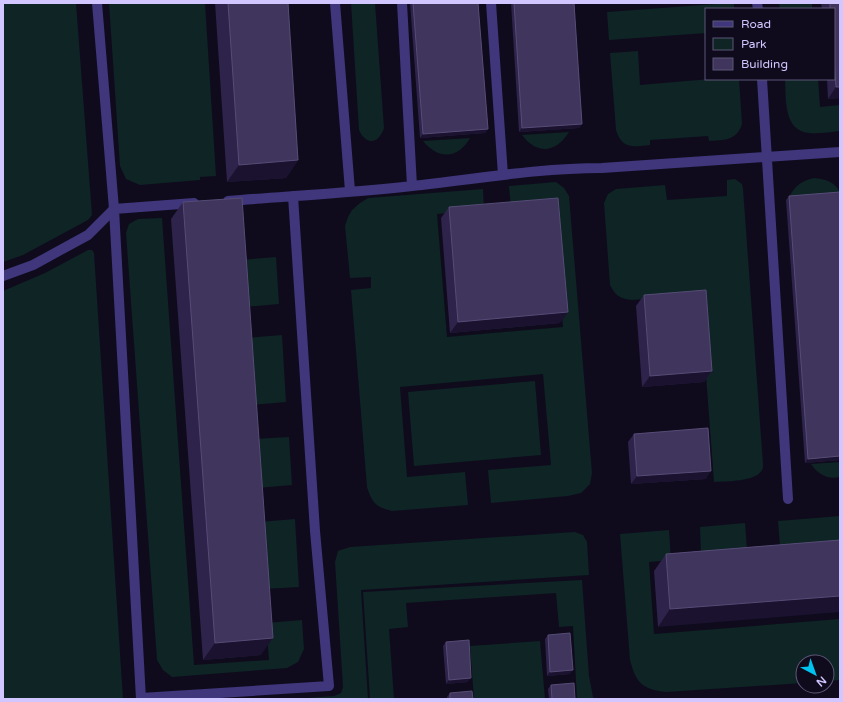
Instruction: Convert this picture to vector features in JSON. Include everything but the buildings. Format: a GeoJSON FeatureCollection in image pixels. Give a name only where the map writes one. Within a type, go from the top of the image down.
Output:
{"type":"FeatureCollection","features":[{"type":"Feature","properties":{"kind":"street"},"geometry":{"type":"LineString","coordinates":[[97,3],[114,209],[141,698],[329,686],[315,531],[293,196]]}},
{"type":"Feature","properties":{"kind":"street"},"geometry":{"type":"LineString","coordinates":[[335,3],[350,191]]}},
{"type":"Feature","properties":{"kind":"street"},"geometry":{"type":"LineString","coordinates":[[402,3],[412,186]]}},
{"type":"Feature","properties":{"kind":"street"},"geometry":{"type":"LineString","coordinates":[[491,3],[503,175]]}},
{"type":"Feature","properties":{"kind":"street"},"geometry":{"type":"LineString","coordinates":[[762,80],[788,499]]}},
{"type":"Feature","properties":{"kind":"street"},"geometry":{"type":"LineString","coordinates":[[3,276],[33,265],[88,235],[114,209],[412,186],[503,175],[580,168],[602,168],[840,152]]}},
{"type":"Feature","properties":{"kind":"green space"},"geometry":{"type":"Polygon","coordinates":[[[3,3],[76,3],[92,215],[88,220],[23,255],[3,262],[3,3]]]}},
{"type":"Feature","properties":{"kind":"green space"},"geometry":{"type":"Polygon","coordinates":[[[109,3],[205,3],[216,176],[200,177],[200,180],[140,185],[126,179],[120,166],[109,3]]]}},
{"type":"Feature","properties":{"kind":"green space"},"geometry":{"type":"Polygon","coordinates":[[[351,3],[375,3],[384,128],[379,137],[372,141],[365,139],[359,130],[351,3]]]}},
{"type":"Feature","properties":{"kind":"green space"},"geometry":{"type":"Polygon","coordinates":[[[734,3],[734,8],[705,8],[705,33],[609,40],[607,12],[734,3]]]}},
{"type":"Feature","properties":{"kind":"green space"},"geometry":{"type":"Polygon","coordinates":[[[779,3],[812,3],[812,8],[780,8],[779,3]]]}},
{"type":"Feature","properties":{"kind":"green space"},"geometry":{"type":"Polygon","coordinates":[[[638,51],[640,85],[705,79],[739,80],[742,124],[740,130],[733,137],[719,140],[709,141],[708,136],[650,140],[650,145],[644,146],[625,144],[621,141],[616,130],[610,53],[638,51]]]}},
{"type":"Feature","properties":{"kind":"green space"},"geometry":{"type":"Polygon","coordinates":[[[785,80],[818,80],[820,107],[840,105],[840,131],[809,133],[801,131],[794,126],[790,120],[786,103],[785,80]]]}},
{"type":"Feature","properties":{"kind":"green space"},"geometry":{"type":"Polygon","coordinates":[[[569,132],[558,144],[546,149],[534,146],[522,135],[569,132]]]}},
{"type":"Feature","properties":{"kind":"green space"},"geometry":{"type":"Polygon","coordinates":[[[470,138],[460,150],[448,154],[435,152],[423,141],[470,138]]]}},
{"type":"Feature","properties":{"kind":"green space"},"geometry":{"type":"Polygon","coordinates":[[[814,178],[830,182],[836,186],[840,193],[789,197],[799,184],[814,178]]]}},
{"type":"Feature","properties":{"kind":"green space"},"geometry":{"type":"Polygon","coordinates":[[[735,179],[742,184],[743,189],[763,467],[759,474],[754,477],[733,481],[714,482],[700,295],[631,300],[616,294],[610,285],[604,203],[608,194],[616,189],[665,185],[667,200],[727,196],[727,180],[735,179]]]}},
{"type":"Feature","properties":{"kind":"green space"},"geometry":{"type":"Polygon","coordinates":[[[556,182],[564,188],[569,196],[592,473],[590,484],[581,493],[568,496],[491,503],[488,470],[551,465],[543,374],[400,387],[407,477],[465,472],[468,505],[392,511],[378,506],[373,501],[367,487],[351,290],[371,288],[371,277],[350,278],[345,226],[348,217],[352,210],[368,198],[483,189],[484,210],[437,214],[447,337],[563,327],[553,204],[511,208],[509,186],[556,182]]]}},
{"type":"Feature","properties":{"kind":"green space"},"geometry":{"type":"Polygon","coordinates":[[[162,218],[194,665],[269,660],[266,623],[302,620],[304,649],[298,662],[287,668],[172,677],[163,670],[157,660],[126,233],[129,224],[138,219],[162,218]]]}},
{"type":"Feature","properties":{"kind":"green space"},"geometry":{"type":"Polygon","coordinates":[[[88,250],[92,250],[94,253],[123,699],[3,699],[3,291],[45,273],[88,250]]]}},
{"type":"Feature","properties":{"kind":"green space"},"geometry":{"type":"Polygon","coordinates":[[[276,257],[279,304],[244,307],[240,260],[276,257]]]}},
{"type":"Feature","properties":{"kind":"green space"},"geometry":{"type":"Polygon","coordinates":[[[282,335],[286,402],[250,405],[246,338],[282,335]]]}},
{"type":"Feature","properties":{"kind":"green space"},"geometry":{"type":"Polygon","coordinates":[[[535,381],[541,455],[414,466],[408,392],[535,381]]]}},
{"type":"Feature","properties":{"kind":"green space"},"geometry":{"type":"Polygon","coordinates":[[[289,437],[292,485],[257,488],[253,439],[289,437]]]}},
{"type":"Feature","properties":{"kind":"green space"},"geometry":{"type":"Polygon","coordinates":[[[840,462],[840,477],[835,478],[823,475],[811,464],[840,462]]]}},
{"type":"Feature","properties":{"kind":"green space"},"geometry":{"type":"Polygon","coordinates":[[[840,516],[840,541],[780,546],[778,521],[840,516]]]}},
{"type":"Feature","properties":{"kind":"green space"},"geometry":{"type":"Polygon","coordinates":[[[295,519],[299,587],[264,589],[259,522],[295,519]]]}},
{"type":"Feature","properties":{"kind":"green space"},"geometry":{"type":"Polygon","coordinates":[[[745,523],[747,549],[701,553],[700,527],[745,523]]]}},
{"type":"Feature","properties":{"kind":"green space"},"geometry":{"type":"Polygon","coordinates":[[[669,530],[671,560],[649,562],[654,634],[840,619],[840,680],[835,680],[835,654],[795,654],[795,684],[666,692],[651,689],[641,684],[632,668],[630,660],[620,534],[669,530]]]}},
{"type":"Feature","properties":{"kind":"green space"},"geometry":{"type":"Polygon","coordinates":[[[575,532],[583,535],[587,542],[589,575],[361,590],[368,699],[293,699],[334,696],[341,693],[343,687],[335,562],[338,551],[350,547],[575,532]]]}},
{"type":"Feature","properties":{"kind":"green space"},"geometry":{"type":"Polygon","coordinates":[[[582,580],[589,676],[593,697],[595,699],[577,699],[573,626],[559,627],[556,593],[406,603],[408,627],[389,629],[394,699],[370,699],[363,592],[582,580]]]}},
{"type":"Feature","properties":{"kind":"green space"},"geometry":{"type":"Polygon","coordinates":[[[540,641],[545,699],[474,699],[470,646],[540,641]]]}}]}
